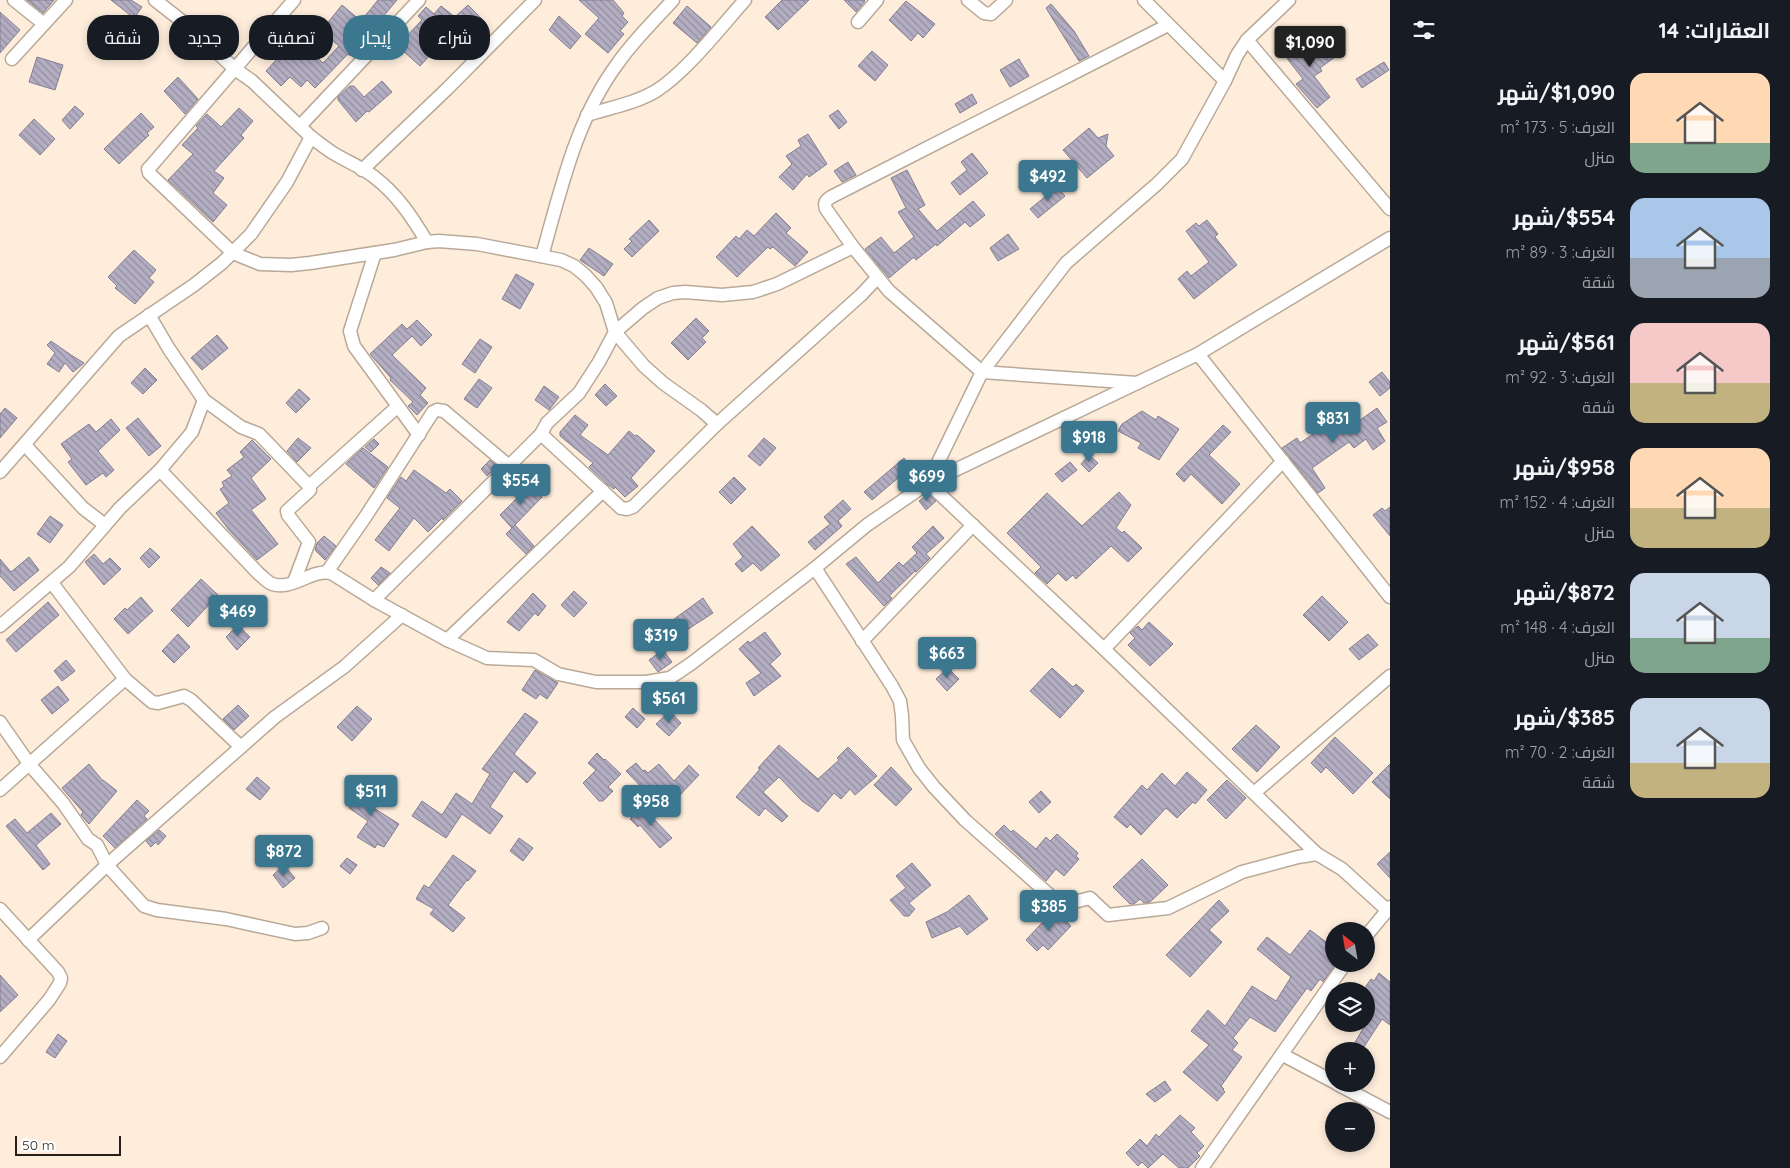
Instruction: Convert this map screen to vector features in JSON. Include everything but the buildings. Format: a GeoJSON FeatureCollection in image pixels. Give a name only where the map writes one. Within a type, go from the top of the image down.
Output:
{"type":"FeatureCollection","features":[{"type":"Feature","properties":{"kind":"street"},"geometry":{"type":"LineString","coordinates":[[14,0],[44,24]]}},
{"type":"Feature","properties":{"kind":"street"},"geometry":{"type":"LineString","coordinates":[[12,59],[66,0]]}},
{"type":"Feature","properties":{"kind":"street"},"geometry":{"type":"LineString","coordinates":[[156,0],[187,25],[235,69],[252,81],[311,137],[330,152],[371,175],[397,197],[413,218],[427,242]]}},
{"type":"Feature","properties":{"kind":"street"},"geometry":{"type":"LineString","coordinates":[[294,0],[148,169],[149,173],[233,253],[260,264],[291,265],[394,250],[439,241],[477,244],[561,260],[574,266],[596,287],[606,303],[615,332],[644,366],[717,424]]}},
{"type":"Feature","properties":{"kind":"street"},"geometry":{"type":"LineString","coordinates":[[300,126],[419,0]]}},
{"type":"Feature","properties":{"kind":"street"},"geometry":{"type":"LineString","coordinates":[[362,170],[448,88],[535,0]]}},
{"type":"Feature","properties":{"kind":"street"},"geometry":{"type":"LineString","coordinates":[[542,256],[566,168],[587,115],[618,62],[673,0]]}},
{"type":"Feature","properties":{"kind":"street"},"geometry":{"type":"LineString","coordinates":[[587,115],[637,99],[656,90],[686,65],[745,0]]}},
{"type":"Feature","properties":{"kind":"street"},"geometry":{"type":"LineString","coordinates":[[858,22],[878,0]]}},
{"type":"Feature","properties":{"kind":"street"},"geometry":{"type":"LineString","coordinates":[[968,0],[984,13],[991,14],[1006,0]]}},
{"type":"Feature","properties":{"kind":"street"},"geometry":{"type":"LineString","coordinates":[[1144,0],[1225,81]]}},
{"type":"Feature","properties":{"kind":"street"},"geometry":{"type":"LineString","coordinates":[[928,483],[982,372],[1066,262],[1157,184],[1182,159],[1225,81],[1237,55],[1247,40],[1289,0]]}},
{"type":"Feature","properties":{"kind":"street"},"geometry":{"type":"LineString","coordinates":[[1137,383],[982,372],[908,309],[878,278],[853,247],[824,204],[826,200],[1168,25]]}},
{"type":"Feature","properties":{"kind":"street"},"geometry":{"type":"LineString","coordinates":[[1247,40],[1390,209]]}},
{"type":"Feature","properties":{"kind":"street"},"geometry":{"type":"LineString","coordinates":[[0,472],[119,336],[194,284],[233,253],[251,234],[287,182],[311,137]]}},
{"type":"Feature","properties":{"kind":"street"},"geometry":{"type":"LineString","coordinates":[[160,470],[258,574],[271,584],[282,585],[294,582],[323,571],[447,640],[487,658],[534,660],[558,674],[596,682],[646,682],[670,678],[692,663],[867,526],[928,483],[1198,354],[1390,238]]}},
{"type":"Feature","properties":{"kind":"street"},"geometry":{"type":"LineString","coordinates":[[374,600],[541,434],[547,423],[579,393],[615,332],[643,308],[658,298],[673,293],[722,295],[753,292],[777,284],[853,247]]}},
{"type":"Feature","properties":{"kind":"street"},"geometry":{"type":"LineString","coordinates":[[375,252],[350,331],[351,337],[354,346],[419,435]]}},
{"type":"Feature","properties":{"kind":"street"},"geometry":{"type":"LineString","coordinates":[[541,434],[621,508],[633,507],[717,424],[878,278]]}},
{"type":"Feature","properties":{"kind":"street"},"geometry":{"type":"LineString","coordinates":[[149,315],[169,349],[204,400],[241,427],[259,434],[309,486]]}},
{"type":"Feature","properties":{"kind":"street"},"geometry":{"type":"LineString","coordinates":[[1198,354],[1390,597]]}},
{"type":"Feature","properties":{"kind":"street"},"geometry":{"type":"LineString","coordinates":[[0,626],[52,583],[120,508],[160,470],[192,432],[204,400]]}},
{"type":"Feature","properties":{"kind":"street"},"geometry":{"type":"LineString","coordinates":[[294,582],[309,542],[287,511],[308,492],[309,486],[397,407]]}},
{"type":"Feature","properties":{"kind":"street"},"geometry":{"type":"LineString","coordinates":[[327,572],[433,412],[437,410],[444,411],[509,466]]}},
{"type":"Feature","properties":{"kind":"street"},"geometry":{"type":"LineString","coordinates":[[24,445],[83,508],[105,525]]}},
{"type":"Feature","properties":{"kind":"street"},"geometry":{"type":"LineString","coordinates":[[1104,649],[1283,461]]}},
{"type":"Feature","properties":{"kind":"street"},"geometry":{"type":"LineString","coordinates":[[928,483],[1317,854],[1342,869],[1388,908],[1375,925]]}},
{"type":"Feature","properties":{"kind":"street"},"geometry":{"type":"LineString","coordinates":[[447,640],[603,491]]}},
{"type":"Feature","properties":{"kind":"street"},"geometry":{"type":"LineString","coordinates":[[862,641],[973,525]]}},
{"type":"Feature","properties":{"kind":"street"},"geometry":{"type":"LineString","coordinates":[[815,568],[900,700],[903,740],[919,768],[965,820],[1054,899],[1070,903],[1090,898],[1108,916],[1168,908],[1242,872],[1298,857],[1317,854]]}},
{"type":"Feature","properties":{"kind":"street"},"geometry":{"type":"LineString","coordinates":[[52,583],[125,678],[152,702],[158,703],[184,696],[191,700],[241,747]]}},
{"type":"Feature","properties":{"kind":"street"},"geometry":{"type":"LineString","coordinates":[[28,940],[107,865],[241,747],[291,704],[344,667],[402,615]]}},
{"type":"Feature","properties":{"kind":"street"},"geometry":{"type":"LineString","coordinates":[[1254,793],[1390,676]]}},
{"type":"Feature","properties":{"kind":"street"},"geometry":{"type":"LineString","coordinates":[[0,790],[125,678]]}},
{"type":"Feature","properties":{"kind":"street"},"geometry":{"type":"LineString","coordinates":[[0,722],[30,764],[63,803],[88,839],[97,845],[107,865],[144,906],[157,910],[226,919],[295,934],[308,933],[322,928]]}},
{"type":"Feature","properties":{"kind":"street"},"geometry":{"type":"LineString","coordinates":[[0,909],[58,972],[60,978],[60,984],[49,1000],[0,1056]]}},
{"type":"Feature","properties":{"kind":"street"},"geometry":{"type":"LineString","coordinates":[[1202,1168],[1283,1055],[1339,972]]}},
{"type":"Feature","properties":{"kind":"street"},"geometry":{"type":"LineString","coordinates":[[1283,1055],[1325,1078]]}},
{"type":"Feature","properties":{"kind":"street"},"geometry":{"type":"LineString","coordinates":[[1352,1092],[1390,1112]]}}]}
